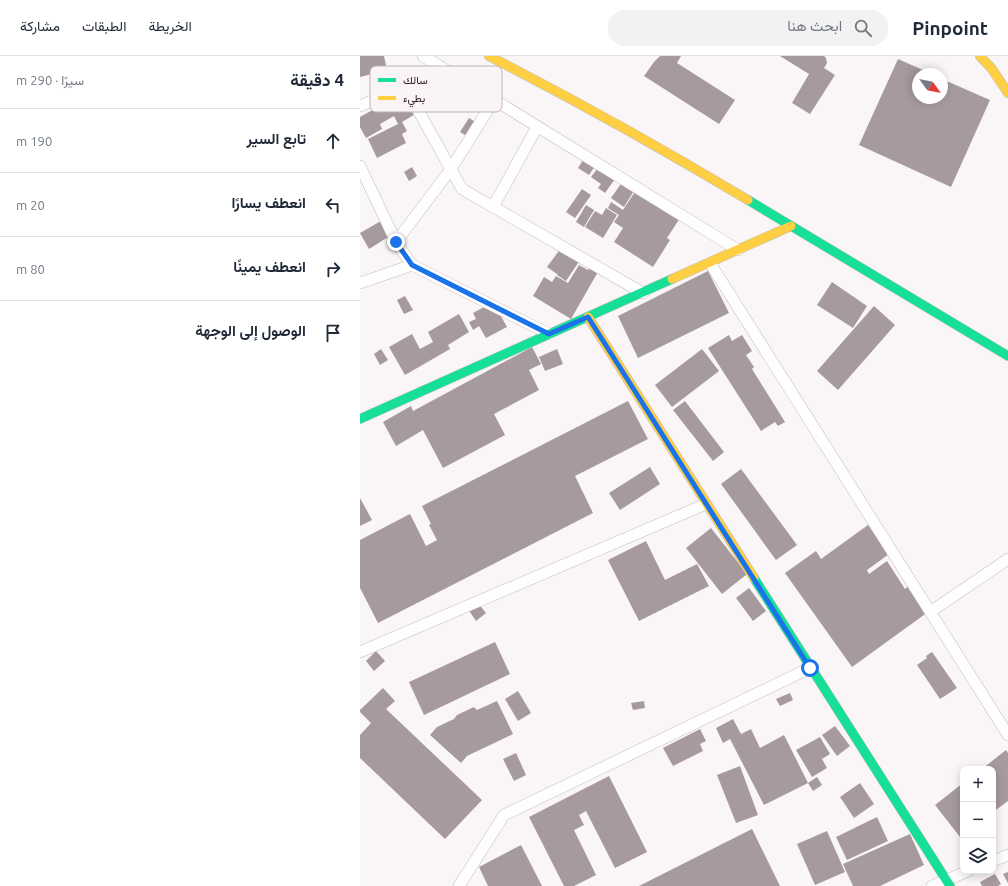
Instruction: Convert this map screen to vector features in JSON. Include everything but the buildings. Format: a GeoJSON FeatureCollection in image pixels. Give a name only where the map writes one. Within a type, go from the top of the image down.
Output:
{"type":"FeatureCollection","features":[{"type":"Feature","properties":{"kind":"main road"},"geometry":{"type":"LineString","coordinates":[[489,56],[547,86],[681,160],[1008,356]]}},
{"type":"Feature","properties":{"kind":"main road"},"geometry":{"type":"LineString","coordinates":[[980,56],[992,69],[1008,93]]}},
{"type":"Feature","properties":{"kind":"main road"},"geometry":{"type":"LineString","coordinates":[[360,419],[791,226]]}},
{"type":"Feature","properties":{"kind":"main road"},"geometry":{"type":"LineString","coordinates":[[588,317],[948,883]]}},
{"type":"Feature","properties":{"kind":"street"},"geometry":{"type":"LineString","coordinates":[[423,56],[439,66]]}},
{"type":"Feature","properties":{"kind":"street"},"geometry":{"type":"LineString","coordinates":[[360,106],[370,102]]}},
{"type":"Feature","properties":{"kind":"street"},"geometry":{"type":"LineString","coordinates":[[502,105],[738,250]]}},
{"type":"Feature","properties":{"kind":"street"},"geometry":{"type":"LineString","coordinates":[[419,112],[462,189],[643,293]]}},
{"type":"Feature","properties":{"kind":"street"},"geometry":{"type":"LineString","coordinates":[[396,242],[451,169],[487,112]]}},
{"type":"Feature","properties":{"kind":"street"},"geometry":{"type":"LineString","coordinates":[[493,207],[537,127]]}},
{"type":"Feature","properties":{"kind":"street"},"geometry":{"type":"LineString","coordinates":[[360,166],[396,242],[412,265],[549,334]]}},
{"type":"Feature","properties":{"kind":"street"},"geometry":{"type":"LineString","coordinates":[[710,263],[1008,736]]}},
{"type":"Feature","properties":{"kind":"street"},"geometry":{"type":"LineString","coordinates":[[360,283],[412,265]]}},
{"type":"Feature","properties":{"kind":"street"},"geometry":{"type":"LineString","coordinates":[[360,652],[706,504]]}},
{"type":"Feature","properties":{"kind":"street"},"geometry":{"type":"LineString","coordinates":[[930,612],[1008,559]]}},
{"type":"Feature","properties":{"kind":"street"},"geometry":{"type":"LineString","coordinates":[[459,886],[504,815],[810,668]]}},
{"type":"Feature","properties":{"kind":"street"},"geometry":{"type":"LineString","coordinates":[[996,860],[1008,855]]}},
{"type":"Feature","properties":{"kind":"street"},"geometry":{"type":"LineString","coordinates":[[932,886],[948,883],[963,874]]}},
{"type":"Feature","properties":{"kind":"traffic: fast"},"geometry":{"type":"LineString","coordinates":[[748,200],[1008,356]]}},
{"type":"Feature","properties":{"kind":"traffic: fast"},"geometry":{"type":"LineString","coordinates":[[360,419],[672,279]]}},
{"type":"Feature","properties":{"kind":"traffic: fast"},"geometry":{"type":"LineString","coordinates":[[754,578],[950,886]]}},
{"type":"Feature","properties":{"kind":"traffic: slow"},"geometry":{"type":"LineString","coordinates":[[489,56],[620,126],[748,200]]}},
{"type":"Feature","properties":{"kind":"traffic: slow"},"geometry":{"type":"LineString","coordinates":[[980,56],[992,69],[1008,93]]}},
{"type":"Feature","properties":{"kind":"traffic: slow"},"geometry":{"type":"LineString","coordinates":[[672,279],[791,226]]}},
{"type":"Feature","properties":{"kind":"traffic: slow"},"geometry":{"type":"LineString","coordinates":[[588,317],[754,578]]}},
{"type":"Feature","properties":{"kind":"route"},"geometry":{"type":"LineString","coordinates":[[396,242],[412,265],[549,334],[588,317],[647,413],[810,668]]}}]}
